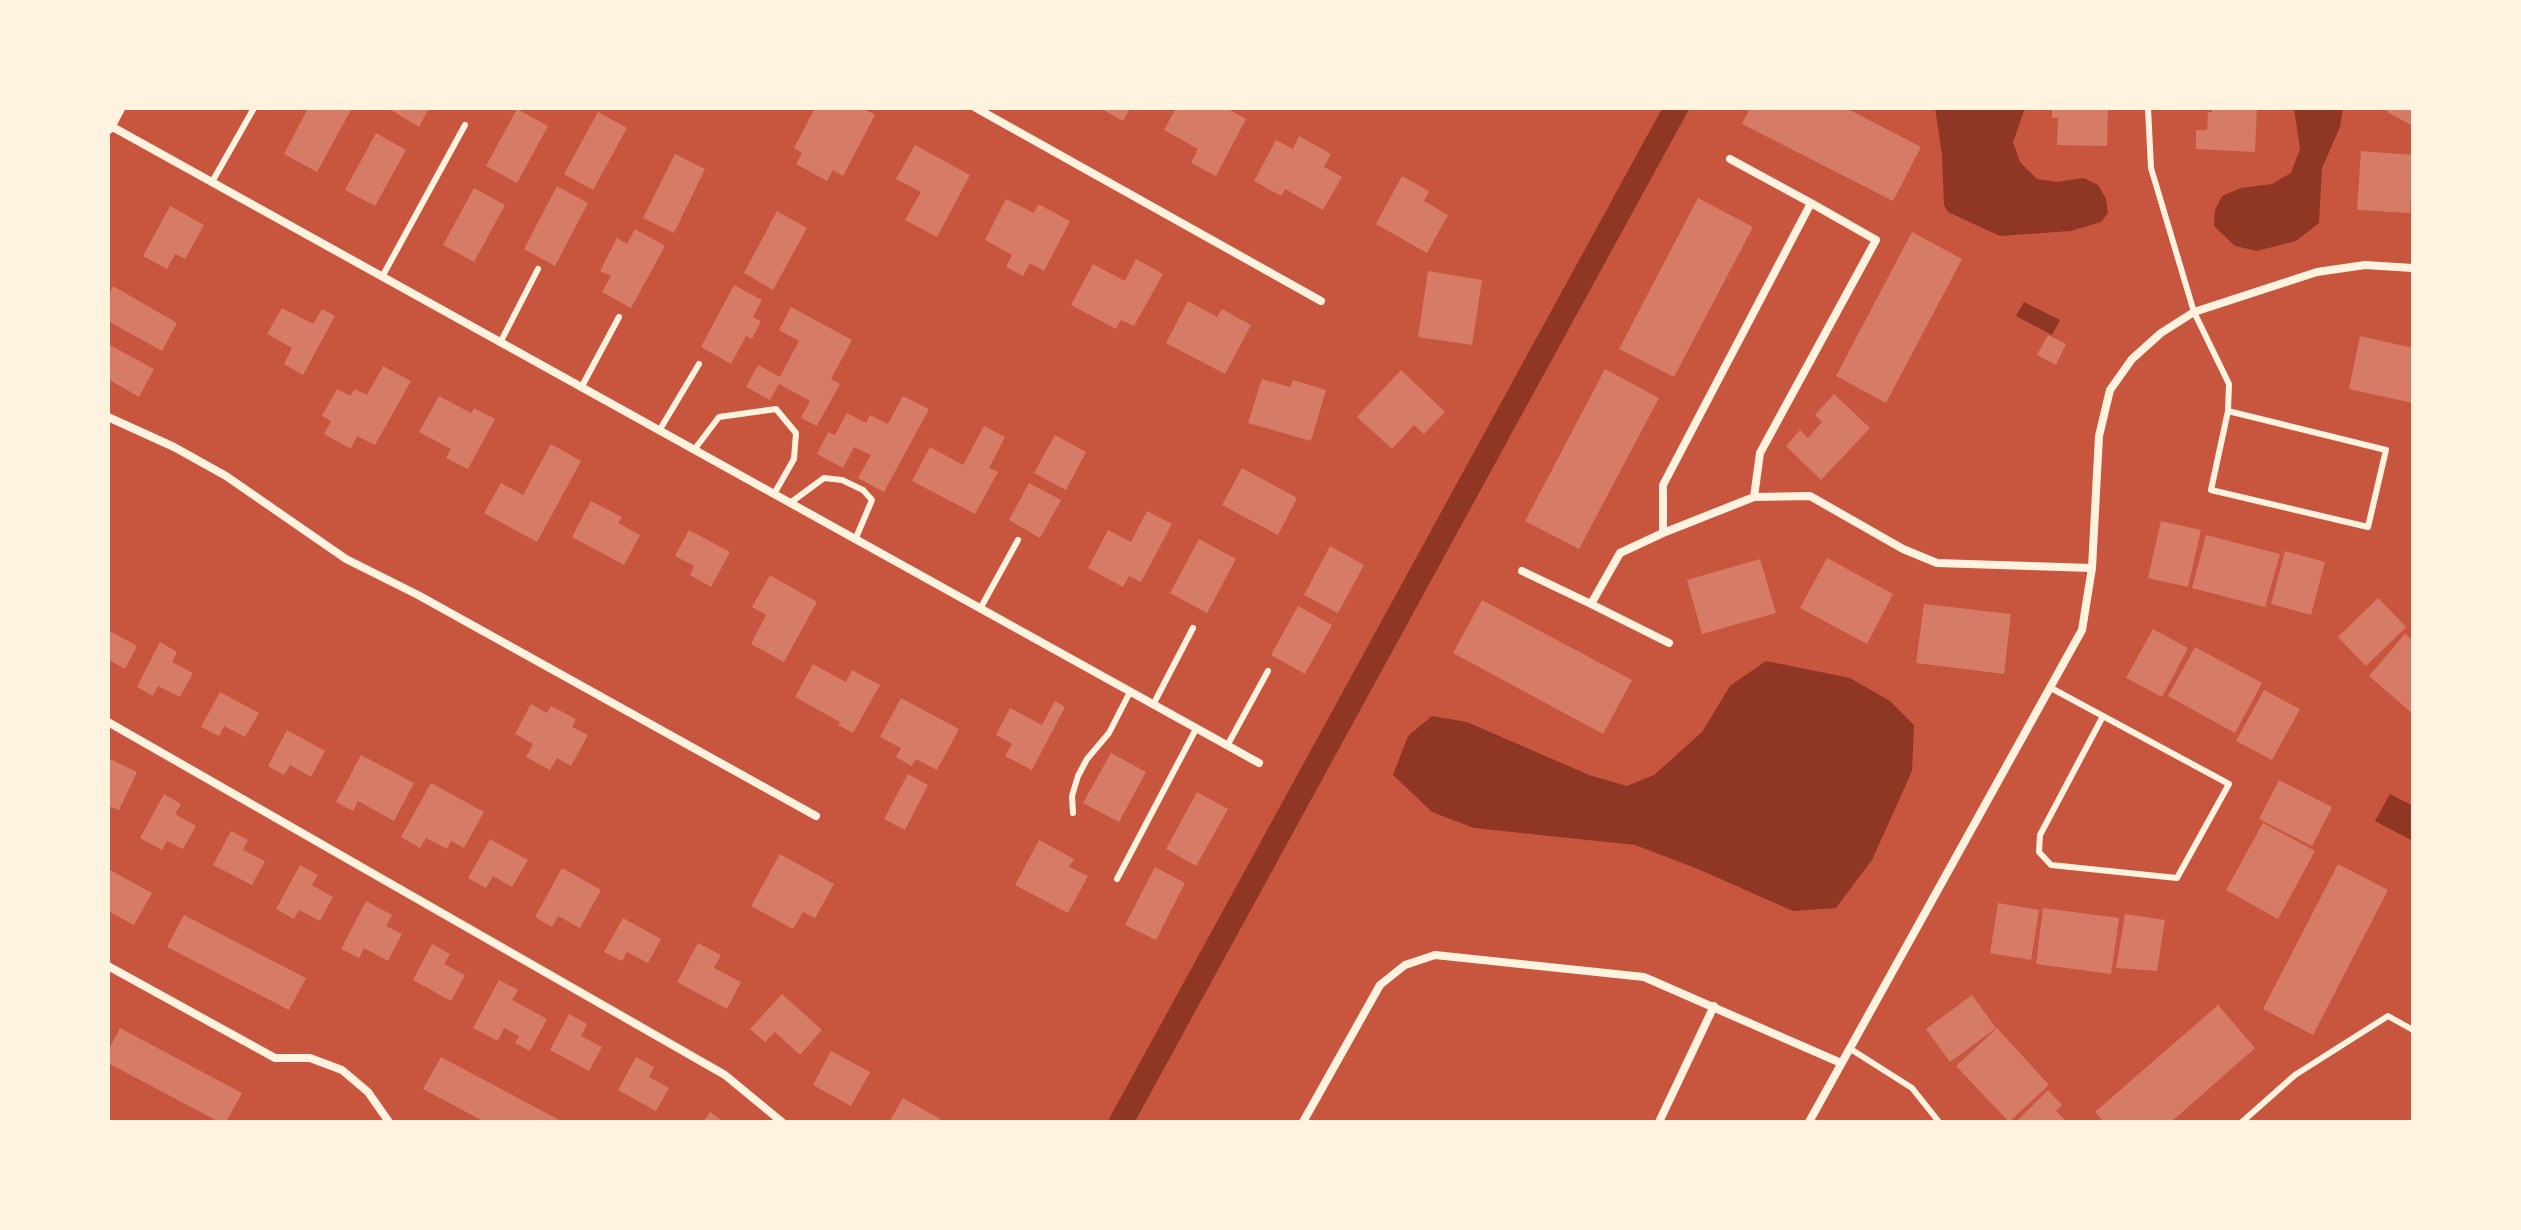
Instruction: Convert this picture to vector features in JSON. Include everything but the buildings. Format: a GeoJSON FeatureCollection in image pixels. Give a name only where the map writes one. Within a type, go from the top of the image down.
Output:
{"type":"FeatureCollection","features":[{"type":"Feature","properties":{"kind":"street"},"geometry":{"type":"LineString","coordinates":[[118,108],[108,126],[1259,763]]}},
{"type":"Feature","properties":{"kind":"street"},"geometry":{"type":"LineString","coordinates":[[976,108],[1321,301]]}},
{"type":"Feature","properties":{"kind":"street"},"geometry":{"type":"LineString","coordinates":[[1730,159],[1876,240],[1760,453],[1754,497]]}},
{"type":"Feature","properties":{"kind":"street"},"geometry":{"type":"LineString","coordinates":[[1663,533],[1663,485],[1811,203]]}},
{"type":"Feature","properties":{"kind":"street"},"geometry":{"type":"LineString","coordinates":[[1809,1122],[2082,630],[2092,568],[2099,436],[2110,390],[2132,359],[2161,333],[2194,312],[2317,272],[2365,265],[2413,268]]}},
{"type":"Feature","properties":{"kind":"street"},"geometry":{"type":"LineString","coordinates":[[108,417],[174,447],[226,476],[346,559],[418,595],[816,816]]}},
{"type":"Feature","properties":{"kind":"street"},"geometry":{"type":"LineString","coordinates":[[1591,604],[1620,553],[1754,497],[1810,496],[1903,549],[1937,563],[2092,568]]}},
{"type":"Feature","properties":{"kind":"street"},"geometry":{"type":"LineString","coordinates":[[1522,571],[1669,643]]}},
{"type":"Feature","properties":{"kind":"street"},"geometry":{"type":"LineString","coordinates":[[108,722],[725,1075],[782,1122]]}},
{"type":"Feature","properties":{"kind":"street"},"geometry":{"type":"LineString","coordinates":[[1303,1122],[1380,985],[1398,970],[1419,959],[1451,955],[1644,977],[1841,1063]]}},
{"type":"Feature","properties":{"kind":"street"},"geometry":{"type":"LineString","coordinates":[[108,966],[275,1058],[310,1058],[342,1070],[368,1092],[389,1122]]}},
{"type":"Feature","properties":{"kind":"street"},"geometry":{"type":"LineString","coordinates":[[1659,1122],[1714,1006]]}},
{"type":"Feature","properties":{"kind":"lane"},"geometry":{"type":"LineString","coordinates":[[212,182],[254,108]]}},
{"type":"Feature","properties":{"kind":"lane"},"geometry":{"type":"LineString","coordinates":[[2148,108],[2151,168],[2194,312],[2229,384],[2228,411],[2211,490],[2368,527],[2386,450],[2228,411]]}},
{"type":"Feature","properties":{"kind":"lane"},"geometry":{"type":"LineString","coordinates":[[382,277],[465,125]]}},
{"type":"Feature","properties":{"kind":"lane"},"geometry":{"type":"LineString","coordinates":[[500,343],[538,269]]}},
{"type":"Feature","properties":{"kind":"lane"},"geometry":{"type":"LineString","coordinates":[[581,388],[619,317]]}},
{"type":"Feature","properties":{"kind":"lane"},"geometry":{"type":"LineString","coordinates":[[659,431],[699,364]]}},
{"type":"Feature","properties":{"kind":"lane"},"geometry":{"type":"LineString","coordinates":[[694,450],[719,417],[776,409],[796,433],[794,459],[774,494]]}},
{"type":"Feature","properties":{"kind":"lane"},"geometry":{"type":"LineString","coordinates":[[790,503],[824,478],[842,480],[863,490],[872,500],[869,515],[855,540]]}},
{"type":"Feature","properties":{"kind":"lane"},"geometry":{"type":"LineString","coordinates":[[980,609],[1018,540]]}},
{"type":"Feature","properties":{"kind":"lane"},"geometry":{"type":"LineString","coordinates":[[1153,705],[1193,628]]}},
{"type":"Feature","properties":{"kind":"lane"},"geometry":{"type":"LineString","coordinates":[[1227,746],[1268,671]]}},
{"type":"Feature","properties":{"kind":"lane"},"geometry":{"type":"LineString","coordinates":[[2051,688],[2229,784],[2177,878],[2051,865],[2039,852],[2040,835],[2102,718]]}},
{"type":"Feature","properties":{"kind":"lane"},"geometry":{"type":"LineString","coordinates":[[1073,813],[1072,796],[1078,776],[1087,759],[1109,733],[1130,692]]}},
{"type":"Feature","properties":{"kind":"lane"},"geometry":{"type":"LineString","coordinates":[[1117,879],[1196,729]]}},
{"type":"Feature","properties":{"kind":"lane"},"geometry":{"type":"LineString","coordinates":[[2242,1122],[2295,1075],[2388,1016],[2413,1030]]}},
{"type":"Feature","properties":{"kind":"lane"},"geometry":{"type":"LineString","coordinates":[[1849,1048],[1912,1088],[1939,1122]]}},
{"type":"Feature","properties":{"kind":"shaded area"},"geometry":{"type":"Polygon","coordinates":[[[1935,108],[2025,108],[2013,142],[2020,162],[2037,179],[2057,182],[2084,178],[2098,185],[2106,199],[2108,213],[2101,222],[2071,231],[2000,236],[1948,212],[1944,205],[1942,155],[1935,108]]]}},
{"type":"Feature","properties":{"kind":"shaded area"},"geometry":{"type":"Polygon","coordinates":[[[2294,108],[2343,108],[2340,127],[2322,168],[2319,223],[2296,241],[2257,251],[2235,246],[2214,226],[2215,210],[2222,196],[2241,188],[2272,184],[2291,173],[2300,149],[2294,108]]]}},
{"type":"Feature","properties":{"kind":"shaded area"},"geometry":{"type":"Polygon","coordinates":[[[2024,302],[2060,320],[2052,335],[2016,316],[2024,302]]]}},
{"type":"Feature","properties":{"kind":"shaded area"},"geometry":{"type":"Polygon","coordinates":[[[1766,661],[1850,678],[1890,701],[1914,725],[1912,771],[1872,860],[1836,908],[1793,911],[1635,845],[1474,828],[1432,812],[1393,775],[1408,736],[1432,716],[1467,722],[1589,775],[1627,786],[1654,775],[1702,732],[1730,686],[1766,661]]]}},
{"type":"Feature","properties":{"kind":"shaded area"},"geometry":{"type":"Polygon","coordinates":[[[2390,794],[2413,806],[2413,841],[2375,821],[2390,794]]]}},
{"type":"Feature","properties":{"kind":"waterway"},"geometry":{"type":"LineString","coordinates":[[1121,1122],[1676,108]]}}]}
